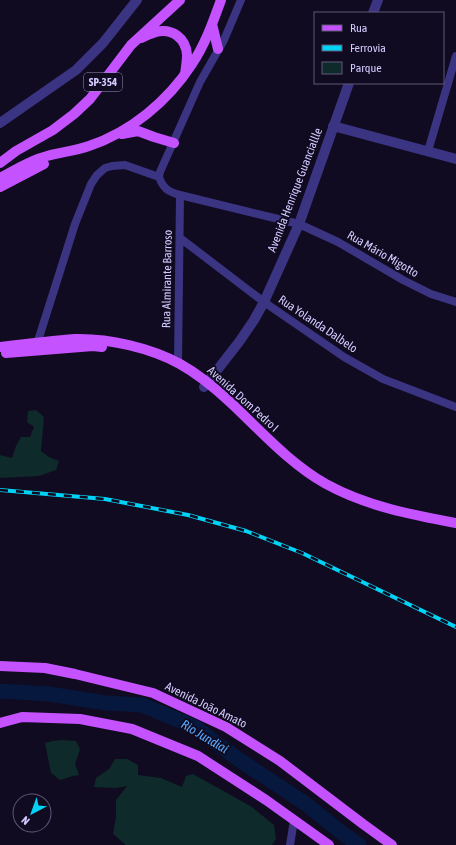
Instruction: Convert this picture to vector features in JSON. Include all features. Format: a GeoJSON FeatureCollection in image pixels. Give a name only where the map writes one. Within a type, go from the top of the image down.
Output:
{"type":"FeatureCollection","features":[{"type":"Feature","properties":{"kind":"main road","name":"SP-354"},"geometry":{"type":"LineString","coordinates":[[0,163],[53,130],[74,114],[90,99],[125,52],[137,39],[180,0]]}},
{"type":"Feature","properties":{"kind":"main road"},"geometry":{"type":"LineString","coordinates":[[0,178],[20,167],[46,156],[89,146],[114,135],[137,122],[161,101],[185,74],[200,50],[221,0]]}},
{"type":"Feature","properties":{"kind":"main road"},"geometry":{"type":"LineString","coordinates":[[212,24],[218,50]]}},
{"type":"Feature","properties":{"kind":"main road"},"geometry":{"type":"LineString","coordinates":[[137,39],[157,32],[169,31],[178,35],[185,44],[187,55],[185,74]]}},
{"type":"Feature","properties":{"kind":"main road"},"geometry":{"type":"LineString","coordinates":[[114,135],[138,131],[154,138],[174,143]]}},
{"type":"Feature","properties":{"kind":"main road"},"geometry":{"type":"LineString","coordinates":[[0,188],[42,164],[57,159],[75,150]]}},
{"type":"Feature","properties":{"kind":"main road"},"geometry":{"type":"LineString","coordinates":[[0,158],[16,152]]}},
{"type":"Feature","properties":{"kind":"main road","name":"Avenida Dom Pedro I"},"geometry":{"type":"LineString","coordinates":[[0,354],[75,339],[119,343],[155,353],[178,363],[229,401],[284,454],[326,484],[364,501],[399,511],[456,523]]}},
{"type":"Feature","properties":{"kind":"main road","name":"Avenida Dom Pedro I"},"geometry":{"type":"LineString","coordinates":[[0,347],[93,346],[115,348],[150,358],[206,385],[280,460],[305,478],[333,494],[393,515],[456,527]]}},
{"type":"Feature","properties":{"kind":"main road","name":"Avenida João Amato"},"geometry":{"type":"LineString","coordinates":[[0,666],[45,668],[153,693],[226,727],[280,761],[392,845]]}},
{"type":"Feature","properties":{"kind":"main road"},"geometry":{"type":"LineString","coordinates":[[0,723],[22,717],[80,719],[132,729],[198,756],[266,800],[329,845]]}},
{"type":"Feature","properties":{"kind":"street"},"geometry":{"type":"LineString","coordinates":[[0,123],[76,70],[103,43],[137,0]]}},
{"type":"Feature","properties":{"kind":"street"},"geometry":{"type":"LineString","coordinates":[[36,347],[75,224],[91,184],[97,175],[105,168],[112,166],[125,166],[159,177],[200,82],[224,40],[241,0]]}},
{"type":"Feature","properties":{"kind":"street"},"geometry":{"type":"LineString","coordinates":[[374,12],[378,0]]}},
{"type":"Feature","properties":{"kind":"street"},"geometry":{"type":"LineString","coordinates":[[428,151],[456,56]]}},
{"type":"Feature","properties":{"kind":"street","name":"Avenida Henrique Guanciallle"},"geometry":{"type":"LineString","coordinates":[[206,385],[254,320],[264,302],[299,224],[348,84]]}},
{"type":"Feature","properties":{"kind":"street"},"geometry":{"type":"LineString","coordinates":[[333,126],[456,159]]}},
{"type":"Feature","properties":{"kind":"street","name":"Rua Mário Migotto"},"geometry":{"type":"LineString","coordinates":[[159,177],[166,190],[180,195],[299,224],[338,242],[403,280],[431,294],[456,302]]}},
{"type":"Feature","properties":{"kind":"street","name":"Rua Almirante Barroso"},"geometry":{"type":"LineString","coordinates":[[178,363],[180,195]]}},
{"type":"Feature","properties":{"kind":"street","name":"Rua Yolanda Dalbelo"},"geometry":{"type":"LineString","coordinates":[[180,238],[264,302],[344,357],[383,379],[456,407]]}},
{"type":"Feature","properties":{"kind":"street"},"geometry":{"type":"LineString","coordinates":[[290,845],[294,820]]}},
{"type":"Feature","properties":{"kind":"green space"},"geometry":{"type":"Polygon","coordinates":[[[36,410],[44,417],[41,451],[49,457],[59,461],[56,470],[39,476],[0,478],[0,455],[12,458],[21,437],[30,437],[34,427],[27,422],[28,411],[36,410]]]}},
{"type":"Feature","properties":{"kind":"green space"},"geometry":{"type":"Polygon","coordinates":[[[62,740],[76,741],[80,749],[75,764],[79,775],[60,780],[51,773],[45,743],[62,740]]]}},
{"type":"Feature","properties":{"kind":"green space"},"geometry":{"type":"Polygon","coordinates":[[[115,759],[127,759],[138,765],[138,775],[161,778],[182,787],[186,776],[193,774],[252,807],[274,825],[276,839],[272,845],[126,845],[113,834],[116,817],[116,800],[127,786],[116,788],[94,787],[96,778],[109,769],[115,759]]]}},
{"type":"Feature","properties":{"kind":"waterway","name":"Rio Jundiaí"},"geometry":{"type":"LineString","coordinates":[[0,691],[49,694],[106,703],[142,705],[195,727],[238,759],[306,804],[359,845]]}},
{"type":"Feature","properties":{"kind":"railway"},"geometry":{"type":"LineString","coordinates":[[0,490],[105,499],[188,515],[246,531],[302,553],[456,627]]}}]}
